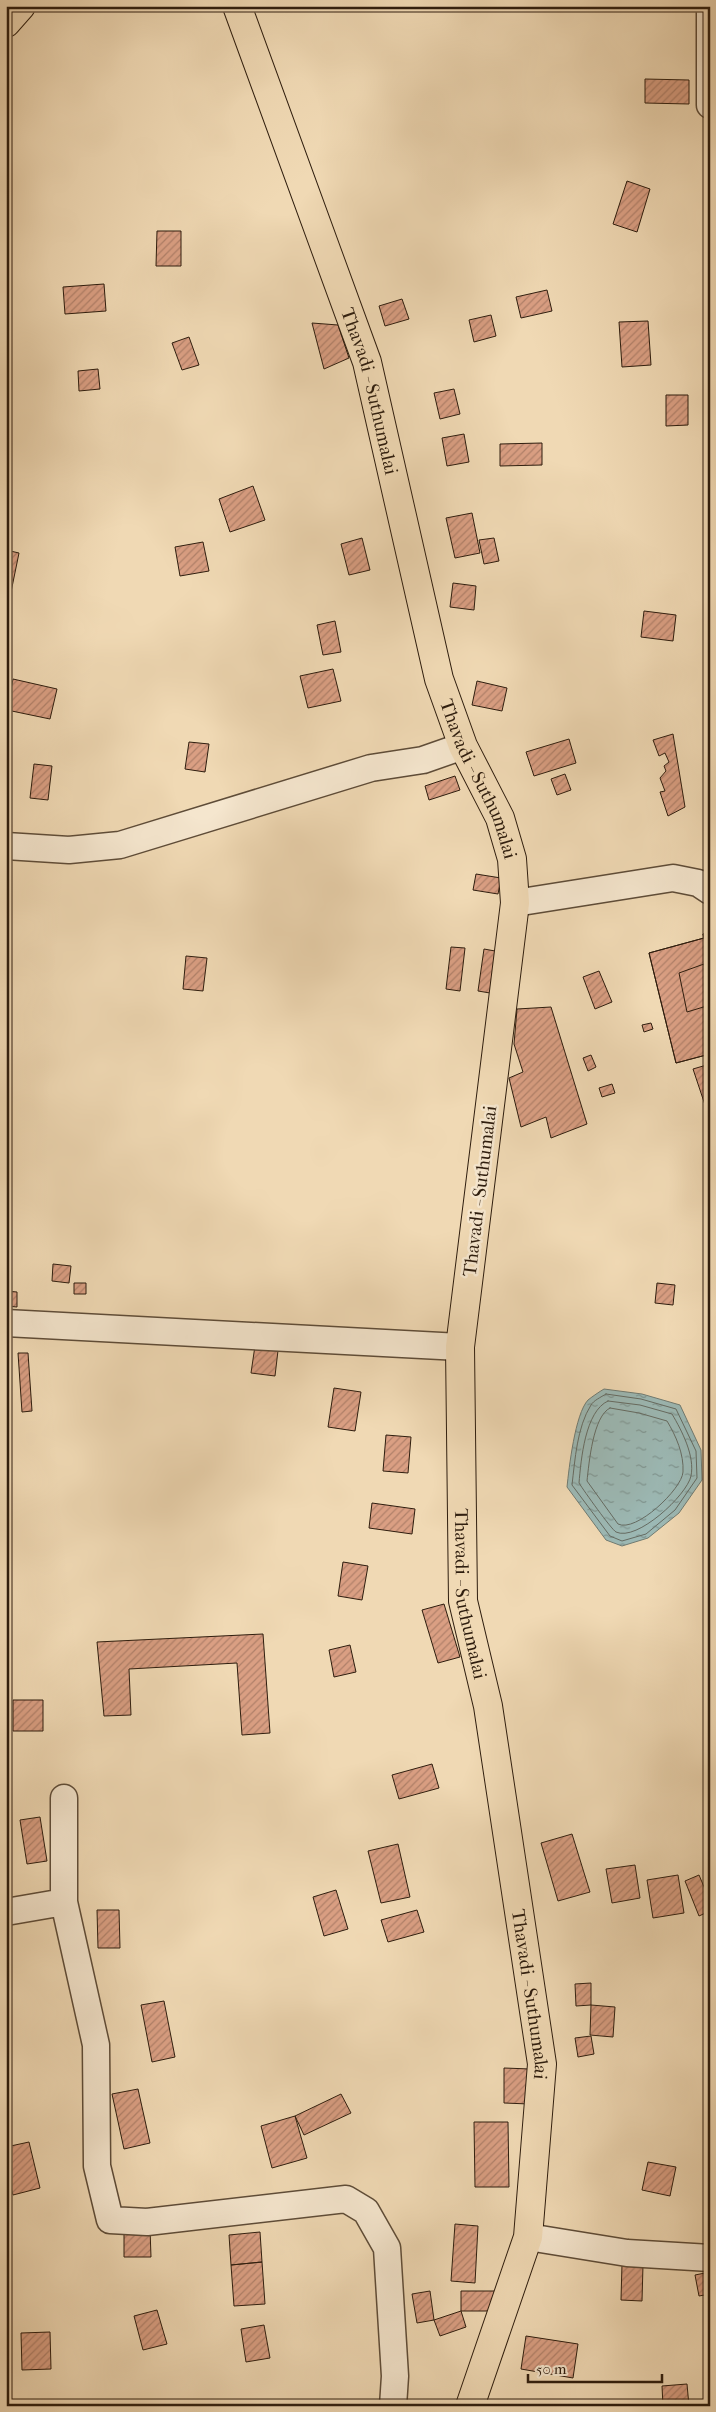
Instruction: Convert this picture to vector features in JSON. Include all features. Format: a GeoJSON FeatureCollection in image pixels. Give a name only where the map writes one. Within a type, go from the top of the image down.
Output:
{"type":"FeatureCollection","features":[{"type":"Feature","properties":{"kind":"main road"},"geometry":{"type":"LineString","coordinates":[[6,23],[21,6]]}},
{"type":"Feature","properties":{"kind":"main road","name":"Thavadi - Suthumalai"},"geometry":{"type":"LineString","coordinates":[[237,6],[367,362],[439,679],[463,746],[500,818],[512,859],[515,903],[460,1348],[463,1601],[488,1706],[542,2064],[528,2237],[470,2406]]}},
{"type":"Feature","properties":{"kind":"street"},"geometry":{"type":"LineString","coordinates":[[710,6],[710,106]]}},
{"type":"Feature","properties":{"kind":"street"},"geometry":{"type":"LineString","coordinates":[[6,846],[69,850],[120,845],[371,768],[423,760],[463,746]]}},
{"type":"Feature","properties":{"kind":"street"},"geometry":{"type":"LineString","coordinates":[[515,903],[673,878],[706,880]]}},
{"type":"Feature","properties":{"kind":"street"},"geometry":{"type":"LineString","coordinates":[[6,1323],[460,1348]]}},
{"type":"Feature","properties":{"kind":"street"},"geometry":{"type":"LineString","coordinates":[[64,1798],[64,1902],[96,2045],[96,2166],[110,2220],[146,2222],[346,2199],[366,2211],[387,2248],[395,2376],[393,2406]]}},
{"type":"Feature","properties":{"kind":"street"},"geometry":{"type":"LineString","coordinates":[[6,1912],[64,1902]]}},
{"type":"Feature","properties":{"kind":"street"},"geometry":{"type":"LineString","coordinates":[[528,2237],[627,2253],[710,2258]]}},
{"type":"Feature","properties":{"kind":"water"},"geometry":{"type":"Polygon","coordinates":[[[604,1389],[642,1394],[680,1405],[701,1450],[702,1480],[679,1513],[648,1538],[622,1546],[606,1540],[567,1487],[573,1442],[583,1407],[588,1400],[604,1389]]]}},
{"type":"Feature","properties":{"kind":"building"},"geometry":{"type":"Polygon","coordinates":[[[645,79],[689,80],[689,104],[645,103],[645,79]]]}},
{"type":"Feature","properties":{"kind":"building"},"geometry":{"type":"Polygon","coordinates":[[[627,181],[650,189],[637,232],[613,224],[627,181]]]}},
{"type":"Feature","properties":{"kind":"building"},"geometry":{"type":"Polygon","coordinates":[[[157,231],[181,231],[181,266],[156,266],[157,231]]]}},
{"type":"Feature","properties":{"kind":"building"},"geometry":{"type":"Polygon","coordinates":[[[104,284],[106,311],[65,314],[63,287],[104,284]]]}},
{"type":"Feature","properties":{"kind":"building"},"geometry":{"type":"Polygon","coordinates":[[[547,290],[552,311],[521,318],[516,297],[547,290]]]}},
{"type":"Feature","properties":{"kind":"building"},"geometry":{"type":"Polygon","coordinates":[[[402,299],[409,319],[385,326],[379,306],[402,299]]]}},
{"type":"Feature","properties":{"kind":"building"},"geometry":{"type":"Polygon","coordinates":[[[491,315],[496,336],[474,342],[469,320],[491,315]]]}},
{"type":"Feature","properties":{"kind":"building"},"geometry":{"type":"Polygon","coordinates":[[[648,321],[651,365],[622,367],[619,322],[648,321]]]}},
{"type":"Feature","properties":{"kind":"building"},"geometry":{"type":"Polygon","coordinates":[[[312,323],[338,325],[349,358],[324,369],[312,323]]]}},
{"type":"Feature","properties":{"kind":"building"},"geometry":{"type":"Polygon","coordinates":[[[189,337],[199,365],[182,370],[172,343],[189,337]]]}},
{"type":"Feature","properties":{"kind":"building"},"geometry":{"type":"Polygon","coordinates":[[[98,369],[100,389],[79,391],[78,371],[98,369]]]}},
{"type":"Feature","properties":{"kind":"building"},"geometry":{"type":"Polygon","coordinates":[[[454,389],[460,414],[440,419],[434,393],[454,389]]]}},
{"type":"Feature","properties":{"kind":"building"},"geometry":{"type":"Polygon","coordinates":[[[666,395],[688,395],[688,425],[666,426],[666,395]]]}},
{"type":"Feature","properties":{"kind":"building"},"geometry":{"type":"Polygon","coordinates":[[[464,434],[469,462],[447,466],[442,438],[464,434]]]}},
{"type":"Feature","properties":{"kind":"building"},"geometry":{"type":"Polygon","coordinates":[[[542,443],[542,465],[500,466],[500,444],[542,443]]]}},
{"type":"Feature","properties":{"kind":"building"},"geometry":{"type":"Polygon","coordinates":[[[253,486],[265,520],[230,532],[219,499],[253,486]]]}},
{"type":"Feature","properties":{"kind":"building"},"geometry":{"type":"Polygon","coordinates":[[[472,513],[480,553],[455,558],[446,518],[472,513]]]}},
{"type":"Feature","properties":{"kind":"building"},"geometry":{"type":"Polygon","coordinates":[[[362,538],[370,570],[349,575],[341,544],[362,538]]]}},
{"type":"Feature","properties":{"kind":"building"},"geometry":{"type":"Polygon","coordinates":[[[494,538],[499,561],[484,564],[479,540],[494,538]]]}},
{"type":"Feature","properties":{"kind":"building"},"geometry":{"type":"Polygon","coordinates":[[[203,542],[209,571],[180,576],[175,547],[203,542]]]}},
{"type":"Feature","properties":{"kind":"building"},"geometry":{"type":"Polygon","coordinates":[[[6,550],[19,553],[11,592],[6,591],[6,550]]]}},
{"type":"Feature","properties":{"kind":"building"},"geometry":{"type":"Polygon","coordinates":[[[453,583],[476,586],[474,610],[450,607],[453,583]]]}},
{"type":"Feature","properties":{"kind":"building"},"geometry":{"type":"Polygon","coordinates":[[[644,611],[676,615],[673,641],[641,637],[644,611]]]}},
{"type":"Feature","properties":{"kind":"building"},"geometry":{"type":"Polygon","coordinates":[[[335,621],[341,652],[323,655],[317,625],[335,621]]]}},
{"type":"Feature","properties":{"kind":"building"},"geometry":{"type":"Polygon","coordinates":[[[333,669],[341,701],[308,708],[300,676],[333,669]]]}},
{"type":"Feature","properties":{"kind":"building"},"geometry":{"type":"Polygon","coordinates":[[[13,679],[57,689],[50,719],[7,710],[13,679]]]}},
{"type":"Feature","properties":{"kind":"building"},"geometry":{"type":"Polygon","coordinates":[[[477,681],[507,688],[502,711],[472,705],[477,681]]]}},
{"type":"Feature","properties":{"kind":"building"},"geometry":{"type":"Polygon","coordinates":[[[673,734],[685,807],[668,816],[660,792],[665,791],[660,778],[666,771],[664,766],[669,762],[665,753],[659,756],[653,740],[673,734]]]}},
{"type":"Feature","properties":{"kind":"building"},"geometry":{"type":"Polygon","coordinates":[[[569,739],[576,763],[534,776],[526,752],[569,739]]]}},
{"type":"Feature","properties":{"kind":"building"},"geometry":{"type":"Polygon","coordinates":[[[189,742],[209,744],[205,772],[185,769],[189,742]]]}},
{"type":"Feature","properties":{"kind":"building"},"geometry":{"type":"Polygon","coordinates":[[[34,764],[52,766],[48,800],[30,798],[34,764]]]}},
{"type":"Feature","properties":{"kind":"building"},"geometry":{"type":"Polygon","coordinates":[[[565,774],[571,790],[557,795],[551,779],[565,774]]]}},
{"type":"Feature","properties":{"kind":"building"},"geometry":{"type":"Polygon","coordinates":[[[455,776],[460,790],[429,800],[425,786],[455,776]]]}},
{"type":"Feature","properties":{"kind":"building"},"geometry":{"type":"Polygon","coordinates":[[[476,874],[501,878],[498,894],[473,890],[476,874]]]}},
{"type":"Feature","properties":{"kind":"building"},"geometry":{"type":"Polygon","coordinates":[[[710,933],[710,999],[704,964],[679,973],[687,1012],[710,1005],[710,1054],[676,1063],[649,953],[704,938],[703,934],[710,933]]]}},
{"type":"Feature","properties":{"kind":"building"},"geometry":{"type":"Polygon","coordinates":[[[710,933],[710,1054],[676,1063],[649,953],[704,938],[703,934],[710,933]]]}},
{"type":"Feature","properties":{"kind":"building"},"geometry":{"type":"Polygon","coordinates":[[[451,947],[465,948],[460,991],[446,989],[451,947]]]}},
{"type":"Feature","properties":{"kind":"building"},"geometry":{"type":"Polygon","coordinates":[[[484,949],[495,951],[490,993],[478,991],[484,949]]]}},
{"type":"Feature","properties":{"kind":"building"},"geometry":{"type":"Polygon","coordinates":[[[186,956],[207,958],[203,991],[183,989],[186,956]]]}},
{"type":"Feature","properties":{"kind":"building"},"geometry":{"type":"Polygon","coordinates":[[[599,971],[612,1002],[595,1009],[583,977],[599,971]]]}},
{"type":"Feature","properties":{"kind":"building"},"geometry":{"type":"Polygon","coordinates":[[[551,1007],[587,1124],[551,1138],[546,1117],[521,1127],[509,1078],[523,1072],[514,1044],[517,1009],[551,1007]]]}},
{"type":"Feature","properties":{"kind":"building"},"geometry":{"type":"Polygon","coordinates":[[[651,1023],[653,1029],[644,1032],[642,1025],[651,1023]]]}},
{"type":"Feature","properties":{"kind":"building"},"geometry":{"type":"Polygon","coordinates":[[[591,1055],[596,1067],[588,1071],[583,1058],[591,1055]]]}},
{"type":"Feature","properties":{"kind":"building"},"geometry":{"type":"Polygon","coordinates":[[[710,1064],[710,1117],[709,1117],[693,1069],[710,1064]]]}},
{"type":"Feature","properties":{"kind":"building"},"geometry":{"type":"Polygon","coordinates":[[[612,1084],[615,1093],[602,1097],[599,1088],[612,1084]]]}},
{"type":"Feature","properties":{"kind":"building"},"geometry":{"type":"Polygon","coordinates":[[[53,1264],[71,1266],[69,1283],[52,1281],[53,1264]]]}},
{"type":"Feature","properties":{"kind":"building"},"geometry":{"type":"Polygon","coordinates":[[[74,1283],[86,1283],[86,1294],[74,1294],[74,1283]]]}},
{"type":"Feature","properties":{"kind":"building"},"geometry":{"type":"Polygon","coordinates":[[[657,1283],[675,1285],[673,1305],[655,1303],[657,1283]]]}},
{"type":"Feature","properties":{"kind":"building"},"geometry":{"type":"Polygon","coordinates":[[[6,1291],[17,1292],[17,1307],[6,1306],[6,1291]]]}},
{"type":"Feature","properties":{"kind":"building"},"geometry":{"type":"Polygon","coordinates":[[[256,1339],[279,1342],[275,1376],[251,1373],[256,1339]]]}},
{"type":"Feature","properties":{"kind":"building"},"geometry":{"type":"Polygon","coordinates":[[[18,1353],[28,1353],[32,1411],[22,1412],[18,1353]]]}},
{"type":"Feature","properties":{"kind":"building"},"geometry":{"type":"Polygon","coordinates":[[[334,1388],[361,1392],[355,1431],[328,1427],[334,1388]]]}},
{"type":"Feature","properties":{"kind":"building"},"geometry":{"type":"Polygon","coordinates":[[[386,1435],[411,1437],[408,1473],[383,1471],[386,1435]]]}},
{"type":"Feature","properties":{"kind":"building"},"geometry":{"type":"Polygon","coordinates":[[[372,1503],[415,1509],[412,1534],[369,1528],[372,1503]]]}},
{"type":"Feature","properties":{"kind":"building"},"geometry":{"type":"Polygon","coordinates":[[[343,1562],[368,1566],[362,1600],[338,1596],[343,1562]]]}},
{"type":"Feature","properties":{"kind":"building"},"geometry":{"type":"Polygon","coordinates":[[[444,1604],[460,1657],[438,1663],[422,1610],[444,1604]]]}},
{"type":"Feature","properties":{"kind":"building"},"geometry":{"type":"Polygon","coordinates":[[[263,1634],[270,1733],[242,1735],[237,1663],[129,1669],[131,1715],[104,1716],[97,1642],[263,1634]]]}},
{"type":"Feature","properties":{"kind":"building"},"geometry":{"type":"Polygon","coordinates":[[[350,1645],[356,1672],[334,1677],[329,1650],[350,1645]]]}},
{"type":"Feature","properties":{"kind":"building"},"geometry":{"type":"Polygon","coordinates":[[[13,1700],[43,1700],[43,1731],[13,1731],[13,1700]]]}},
{"type":"Feature","properties":{"kind":"building"},"geometry":{"type":"Polygon","coordinates":[[[432,1764],[439,1788],[399,1799],[392,1775],[432,1764]]]}},
{"type":"Feature","properties":{"kind":"building"},"geometry":{"type":"Polygon","coordinates":[[[40,1817],[47,1861],[27,1864],[20,1820],[40,1817]]]}},
{"type":"Feature","properties":{"kind":"building"},"geometry":{"type":"Polygon","coordinates":[[[572,1834],[590,1892],[558,1901],[541,1843],[572,1834]]]}},
{"type":"Feature","properties":{"kind":"building"},"geometry":{"type":"Polygon","coordinates":[[[398,1844],[410,1897],[381,1903],[368,1851],[398,1844]]]}},
{"type":"Feature","properties":{"kind":"building"},"geometry":{"type":"Polygon","coordinates":[[[635,1865],[640,1898],[612,1903],[606,1869],[635,1865]]]}},
{"type":"Feature","properties":{"kind":"building"},"geometry":{"type":"Polygon","coordinates":[[[678,1875],[684,1913],[653,1918],[647,1880],[678,1875]]]}},
{"type":"Feature","properties":{"kind":"building"},"geometry":{"type":"Polygon","coordinates":[[[699,1875],[710,1901],[710,1911],[699,1916],[685,1881],[699,1875]]]}},
{"type":"Feature","properties":{"kind":"building"},"geometry":{"type":"Polygon","coordinates":[[[336,1890],[348,1929],[324,1936],[313,1897],[336,1890]]]}},
{"type":"Feature","properties":{"kind":"building"},"geometry":{"type":"Polygon","coordinates":[[[97,1910],[119,1910],[120,1948],[98,1948],[97,1910]]]}},
{"type":"Feature","properties":{"kind":"building"},"geometry":{"type":"Polygon","coordinates":[[[417,1910],[424,1932],[388,1942],[381,1920],[417,1910]]]}},
{"type":"Feature","properties":{"kind":"building"},"geometry":{"type":"Polygon","coordinates":[[[591,1983],[591,2005],[576,2006],[575,1984],[591,1983]]]}},
{"type":"Feature","properties":{"kind":"building"},"geometry":{"type":"Polygon","coordinates":[[[164,2001],[175,2057],[152,2062],[141,2005],[164,2001]]]}},
{"type":"Feature","properties":{"kind":"building"},"geometry":{"type":"Polygon","coordinates":[[[591,2005],[615,2007],[613,2037],[590,2035],[591,2005]]]}},
{"type":"Feature","properties":{"kind":"building"},"geometry":{"type":"Polygon","coordinates":[[[591,2036],[594,2054],[578,2057],[575,2038],[591,2036]]]}},
{"type":"Feature","properties":{"kind":"building"},"geometry":{"type":"Polygon","coordinates":[[[504,2068],[530,2069],[529,2104],[504,2103],[504,2068]]]}},
{"type":"Feature","properties":{"kind":"building"},"geometry":{"type":"Polygon","coordinates":[[[138,2089],[150,2143],[124,2149],[112,2094],[138,2089]]]}},
{"type":"Feature","properties":{"kind":"building"},"geometry":{"type":"Polygon","coordinates":[[[341,2094],[351,2113],[304,2135],[295,2116],[341,2094]]]}},
{"type":"Feature","properties":{"kind":"building"},"geometry":{"type":"Polygon","coordinates":[[[295,2116],[307,2158],[272,2168],[261,2126],[295,2116]]]}},
{"type":"Feature","properties":{"kind":"building"},"geometry":{"type":"Polygon","coordinates":[[[474,2122],[508,2122],[509,2187],[475,2187],[474,2122]]]}},
{"type":"Feature","properties":{"kind":"building"},"geometry":{"type":"Polygon","coordinates":[[[29,2142],[40,2188],[13,2195],[6,2169],[6,2147],[29,2142]]]}},
{"type":"Feature","properties":{"kind":"building"},"geometry":{"type":"Polygon","coordinates":[[[648,2162],[676,2167],[670,2196],[642,2190],[648,2162]]]}},
{"type":"Feature","properties":{"kind":"building"},"geometry":{"type":"Polygon","coordinates":[[[455,2224],[478,2226],[475,2283],[451,2281],[455,2224]]]}},
{"type":"Feature","properties":{"kind":"building"},"geometry":{"type":"Polygon","coordinates":[[[150,2229],[151,2257],[124,2257],[124,2230],[150,2229]]]}},
{"type":"Feature","properties":{"kind":"building"},"geometry":{"type":"Polygon","coordinates":[[[260,2232],[262,2262],[231,2265],[229,2235],[260,2232]]]}},
{"type":"Feature","properties":{"kind":"building"},"geometry":{"type":"Polygon","coordinates":[[[262,2262],[265,2304],[234,2306],[231,2265],[262,2262]]]}},
{"type":"Feature","properties":{"kind":"building"},"geometry":{"type":"Polygon","coordinates":[[[622,2264],[643,2265],[642,2301],[621,2300],[622,2264]]]}},
{"type":"Feature","properties":{"kind":"building"},"geometry":{"type":"Polygon","coordinates":[[[710,2272],[710,2294],[699,2296],[695,2275],[710,2272]]]}},
{"type":"Feature","properties":{"kind":"building"},"geometry":{"type":"Polygon","coordinates":[[[430,2291],[434,2320],[417,2323],[412,2294],[430,2291]]]}},
{"type":"Feature","properties":{"kind":"building"},"geometry":{"type":"Polygon","coordinates":[[[461,2291],[499,2291],[499,2311],[461,2311],[461,2291]]]}},
{"type":"Feature","properties":{"kind":"building"},"geometry":{"type":"Polygon","coordinates":[[[157,2310],[167,2344],[143,2350],[134,2316],[157,2310]]]}},
{"type":"Feature","properties":{"kind":"building"},"geometry":{"type":"Polygon","coordinates":[[[461,2311],[466,2327],[440,2336],[434,2320],[461,2311]]]}},
{"type":"Feature","properties":{"kind":"building"},"geometry":{"type":"Polygon","coordinates":[[[264,2325],[270,2358],[246,2362],[241,2329],[264,2325]]]}},
{"type":"Feature","properties":{"kind":"building"},"geometry":{"type":"Polygon","coordinates":[[[50,2332],[51,2369],[22,2370],[21,2333],[50,2332]]]}},
{"type":"Feature","properties":{"kind":"building"},"geometry":{"type":"Polygon","coordinates":[[[526,2336],[578,2344],[573,2378],[521,2369],[526,2336]]]}},
{"type":"Feature","properties":{"kind":"building"},"geometry":{"type":"Polygon","coordinates":[[[687,2384],[689,2406],[663,2406],[662,2386],[687,2384]]]}}]}
